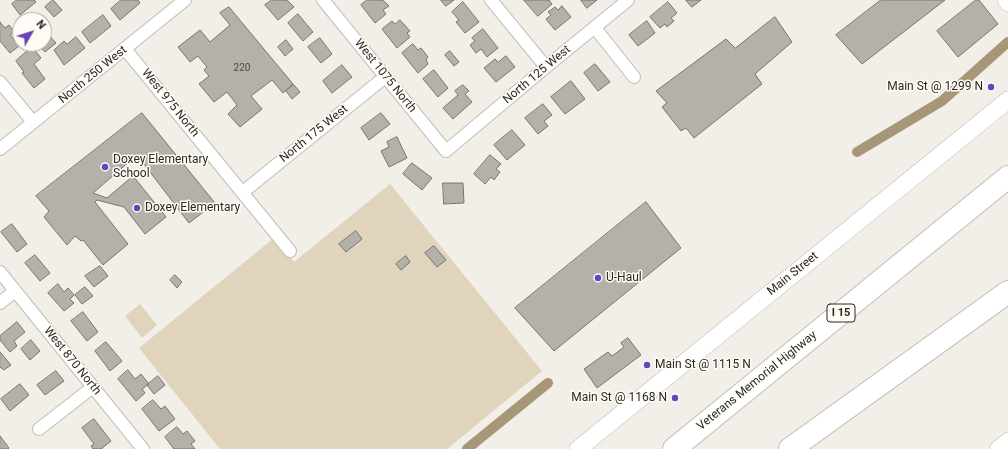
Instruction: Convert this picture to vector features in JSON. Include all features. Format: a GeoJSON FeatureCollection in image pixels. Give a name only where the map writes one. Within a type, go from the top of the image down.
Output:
{"type":"FeatureCollection","features":[{"type":"Feature","properties":{"kind":"highway","name":"Veterans Memorial Highway"},"geometry":{"type":"LineString","coordinates":[[674,449],[1008,177]]}},
{"type":"Feature","properties":{"kind":"highway"},"geometry":{"type":"LineString","coordinates":[[793,449],[1008,292]]}},
{"type":"Feature","properties":{"kind":"highway"},"geometry":{"type":"LineString","coordinates":[[790,449],[811,435]]}},
{"type":"Feature","properties":{"kind":"main road","name":"Main Street"},"geometry":{"type":"LineString","coordinates":[[578,449],[1008,100]]}},
{"type":"Feature","properties":{"kind":"street","name":"North 250 West"},"geometry":{"type":"LineString","coordinates":[[0,149],[185,0]]}},
{"type":"Feature","properties":{"kind":"street","name":"West 1075 North"},"geometry":{"type":"LineString","coordinates":[[323,0],[446,151]]}},
{"type":"Feature","properties":{"kind":"street"},"geometry":{"type":"LineString","coordinates":[[491,0],[546,67]]}},
{"type":"Feature","properties":{"kind":"street","name":"North 125 West"},"geometry":{"type":"LineString","coordinates":[[446,151],[628,0]]}},
{"type":"Feature","properties":{"kind":"street"},"geometry":{"type":"LineString","coordinates":[[1005,0],[1008,4]]}},
{"type":"Feature","properties":{"kind":"street"},"geometry":{"type":"LineString","coordinates":[[594,28],[634,77]]}},
{"type":"Feature","properties":{"kind":"street","name":"West 975 North"},"geometry":{"type":"LineString","coordinates":[[125,49],[290,251]]}},
{"type":"Feature","properties":{"kind":"street","name":"North 175 West"},"geometry":{"type":"LineString","coordinates":[[243,192],[386,77]]}},
{"type":"Feature","properties":{"kind":"street"},"geometry":{"type":"LineString","coordinates":[[0,82],[33,122]]}},
{"type":"Feature","properties":{"kind":"street","name":"West 870 North"},"geometry":{"type":"LineString","coordinates":[[0,272],[143,449]]}},
{"type":"Feature","properties":{"kind":"street"},"geometry":{"type":"LineString","coordinates":[[0,303],[15,291]]}},
{"type":"Feature","properties":{"kind":"street"},"geometry":{"type":"LineString","coordinates":[[39,429],[93,387]]}},
{"type":"Feature","properties":{"kind":"street"},"geometry":{"type":"LineString","coordinates":[[997,449],[1008,440]]}},
{"type":"Feature","properties":{"kind":"shaded area"},"geometry":{"type":"Polygon","coordinates":[[[390,184],[542,371],[447,449],[220,449],[139,348],[274,238],[294,262],[390,184]]]}},
{"type":"Feature","properties":{"kind":"shaded area"},"geometry":{"type":"Polygon","coordinates":[[[140,304],[157,325],[142,338],[125,316],[140,304]]]}},
{"type":"Feature","properties":{"kind":"building"},"geometry":{"type":"Polygon","coordinates":[[[17,0],[34,0],[36,2],[24,12],[18,12],[12,4],[17,0]]]}},
{"type":"Feature","properties":{"kind":"building"},"geometry":{"type":"Polygon","coordinates":[[[53,0],[62,10],[54,17],[52,12],[50,12],[45,7],[53,0]]]}},
{"type":"Feature","properties":{"kind":"building"},"geometry":{"type":"Polygon","coordinates":[[[121,0],[138,0],[140,3],[120,20],[111,9],[121,0]]]}},
{"type":"Feature","properties":{"kind":"building"},"geometry":{"type":"Polygon","coordinates":[[[272,0],[287,0],[294,7],[278,20],[265,5],[272,0]]]}},
{"type":"Feature","properties":{"kind":"building"},"geometry":{"type":"Polygon","coordinates":[[[367,0],[383,0],[389,6],[383,10],[386,14],[375,23],[361,5],[367,0]]]}},
{"type":"Feature","properties":{"kind":"building"},"geometry":{"type":"Polygon","coordinates":[[[441,0],[454,0],[446,6],[441,0]]]}},
{"type":"Feature","properties":{"kind":"building"},"geometry":{"type":"Polygon","coordinates":[[[524,0],[549,0],[552,4],[538,16],[524,0]]]}},
{"type":"Feature","properties":{"kind":"building"},"geometry":{"type":"Polygon","coordinates":[[[581,0],[597,0],[587,8],[581,0]]]}},
{"type":"Feature","properties":{"kind":"building"},"geometry":{"type":"Polygon","coordinates":[[[686,0],[701,0],[692,7],[686,0]]]}},
{"type":"Feature","properties":{"kind":"building"},"geometry":{"type":"Polygon","coordinates":[[[881,0],[945,0],[862,64],[836,35],[881,0]]]}},
{"type":"Feature","properties":{"kind":"building"},"geometry":{"type":"Polygon","coordinates":[[[976,0],[979,0],[998,24],[958,57],[937,31],[976,0]]]}},
{"type":"Feature","properties":{"kind":"building"},"geometry":{"type":"Polygon","coordinates":[[[463,2],[479,22],[465,33],[456,22],[459,20],[452,12],[463,2]]]}},
{"type":"Feature","properties":{"kind":"building"},"geometry":{"type":"Polygon","coordinates":[[[668,2],[677,13],[671,18],[674,21],[667,27],[665,24],[660,28],[650,17],[668,2]]]}},
{"type":"Feature","properties":{"kind":"building"},"geometry":{"type":"Polygon","coordinates":[[[562,6],[571,17],[555,30],[546,19],[551,15],[548,12],[555,7],[558,10],[562,6]]]}},
{"type":"Feature","properties":{"kind":"building"},"geometry":{"type":"Polygon","coordinates":[[[229,7],[293,84],[283,93],[272,80],[251,96],[262,109],[240,127],[228,114],[237,105],[227,92],[214,102],[199,84],[209,76],[204,70],[207,67],[198,56],[190,62],[178,47],[200,30],[210,42],[230,25],[220,13],[229,7]]]}},
{"type":"Feature","properties":{"kind":"building"},"geometry":{"type":"Polygon","coordinates":[[[298,14],[313,32],[303,41],[288,23],[298,14]]]}},
{"type":"Feature","properties":{"kind":"building"},"geometry":{"type":"Polygon","coordinates":[[[103,15],[111,26],[90,43],[82,32],[103,15]]]}},
{"type":"Feature","properties":{"kind":"building"},"geometry":{"type":"Polygon","coordinates":[[[775,17],[792,42],[755,74],[762,84],[694,138],[686,128],[681,131],[662,107],[667,103],[656,91],[726,39],[735,48],[775,17]]]}},
{"type":"Feature","properties":{"kind":"building"},"geometry":{"type":"Polygon","coordinates":[[[400,20],[410,31],[407,33],[410,37],[397,48],[382,29],[392,21],[395,24],[400,20]]]}},
{"type":"Feature","properties":{"kind":"building"},"geometry":{"type":"Polygon","coordinates":[[[647,21],[655,33],[638,46],[629,35],[647,21]]]}},
{"type":"Feature","properties":{"kind":"building"},"geometry":{"type":"Polygon","coordinates":[[[0,22],[5,28],[9,25],[12,29],[12,34],[10,35],[12,37],[12,51],[10,53],[0,41],[0,22]]]}},
{"type":"Feature","properties":{"kind":"building"},"geometry":{"type":"Polygon","coordinates":[[[483,29],[498,48],[487,57],[481,49],[476,53],[470,45],[475,41],[472,38],[483,29]]]}},
{"type":"Feature","properties":{"kind":"building"},"geometry":{"type":"Polygon","coordinates":[[[76,37],[85,48],[64,65],[54,50],[64,41],[67,44],[76,37]]]}},
{"type":"Feature","properties":{"kind":"building"},"geometry":{"type":"Polygon","coordinates":[[[320,38],[332,54],[321,63],[308,47],[320,38]]]}},
{"type":"Feature","properties":{"kind":"building"},"geometry":{"type":"Polygon","coordinates":[[[52,39],[56,43],[52,46],[52,39]]]}},
{"type":"Feature","properties":{"kind":"building"},"geometry":{"type":"Polygon","coordinates":[[[286,40],[293,49],[285,56],[278,47],[286,40]]]}},
{"type":"Feature","properties":{"kind":"building"},"geometry":{"type":"Polygon","coordinates":[[[413,44],[418,50],[421,48],[428,57],[426,60],[428,64],[418,73],[402,53],[413,44]]]}},
{"type":"Feature","properties":{"kind":"building"},"geometry":{"type":"Polygon","coordinates":[[[450,51],[459,62],[454,66],[445,55],[450,51]]]}},
{"type":"Feature","properties":{"kind":"building"},"geometry":{"type":"Polygon","coordinates":[[[26,52],[36,52],[41,58],[34,64],[45,79],[34,88],[22,73],[24,72],[16,61],[26,52]]]}},
{"type":"Feature","properties":{"kind":"building"},"geometry":{"type":"Polygon","coordinates":[[[506,56],[515,67],[496,82],[484,68],[495,59],[498,62],[506,56]]]}},
{"type":"Feature","properties":{"kind":"building"},"geometry":{"type":"Polygon","coordinates":[[[595,64],[610,82],[598,91],[584,73],[595,64]]]}},
{"type":"Feature","properties":{"kind":"building"},"geometry":{"type":"Polygon","coordinates":[[[342,65],[352,77],[332,93],[323,81],[342,65]]]}},
{"type":"Feature","properties":{"kind":"building"},"geometry":{"type":"Polygon","coordinates":[[[434,70],[448,88],[438,97],[423,79],[434,70]]]}},
{"type":"Feature","properties":{"kind":"building"},"geometry":{"type":"Polygon","coordinates":[[[571,81],[585,99],[565,114],[551,97],[571,81]]]}},
{"type":"Feature","properties":{"kind":"building"},"geometry":{"type":"Polygon","coordinates":[[[294,85],[300,92],[292,99],[286,91],[294,85]]]}},
{"type":"Feature","properties":{"kind":"building"},"geometry":{"type":"Polygon","coordinates":[[[463,85],[469,91],[465,94],[472,102],[453,119],[443,108],[458,95],[455,91],[463,85]]]}},
{"type":"Feature","properties":{"kind":"building"},"geometry":{"type":"Polygon","coordinates":[[[543,104],[552,115],[544,121],[548,126],[538,134],[525,118],[543,104]]]}},
{"type":"Feature","properties":{"kind":"building","name":"Doxey Elementary"},"geometry":{"type":"Polygon","coordinates":[[[142,113],[215,203],[189,223],[137,155],[93,193],[107,198],[133,176],[166,217],[145,234],[124,207],[97,200],[95,202],[128,244],[103,265],[83,240],[81,241],[75,236],[67,245],[44,217],[49,211],[36,196],[142,113]]]}},
{"type":"Feature","properties":{"kind":"building"},"geometry":{"type":"Polygon","coordinates":[[[381,113],[390,124],[369,140],[361,128],[381,113]]]}},
{"type":"Feature","properties":{"kind":"building"},"geometry":{"type":"Polygon","coordinates":[[[512,130],[525,145],[507,160],[494,145],[512,130]]]}},
{"type":"Feature","properties":{"kind":"building"},"geometry":{"type":"Polygon","coordinates":[[[397,137],[407,158],[389,167],[381,151],[389,147],[387,142],[397,137]]]}},
{"type":"Feature","properties":{"kind":"building"},"geometry":{"type":"Polygon","coordinates":[[[490,155],[501,164],[496,169],[500,172],[494,180],[491,177],[485,184],[474,174],[490,155]]]}},
{"type":"Feature","properties":{"kind":"building"},"geometry":{"type":"Polygon","coordinates":[[[412,163],[432,178],[422,190],[403,174],[412,163]]]}},
{"type":"Feature","properties":{"kind":"building"},"geometry":{"type":"Polygon","coordinates":[[[443,183],[463,183],[464,203],[444,204],[443,183]]]}},
{"type":"Feature","properties":{"kind":"building","name":"U-Haul"},"geometry":{"type":"Polygon","coordinates":[[[646,202],[681,248],[554,351],[515,308],[646,202]]]}},
{"type":"Feature","properties":{"kind":"building"},"geometry":{"type":"Polygon","coordinates":[[[12,224],[27,244],[17,252],[1,232],[12,224]]]}},
{"type":"Feature","properties":{"kind":"building"},"geometry":{"type":"Polygon","coordinates":[[[356,231],[362,239],[346,252],[339,244],[356,231]]]}},
{"type":"Feature","properties":{"kind":"building"},"geometry":{"type":"Polygon","coordinates":[[[434,246],[446,260],[437,267],[425,253],[434,246]]]}},
{"type":"Feature","properties":{"kind":"building"},"geometry":{"type":"Polygon","coordinates":[[[35,255],[50,273],[40,281],[25,263],[35,255]]]}},
{"type":"Feature","properties":{"kind":"building"},"geometry":{"type":"Polygon","coordinates":[[[406,256],[410,262],[401,270],[396,264],[406,256]]]}},
{"type":"Feature","properties":{"kind":"building"},"geometry":{"type":"Polygon","coordinates":[[[100,266],[108,276],[94,287],[85,276],[100,266]]]}},
{"type":"Feature","properties":{"kind":"building"},"geometry":{"type":"Polygon","coordinates":[[[175,275],[182,282],[177,288],[170,280],[175,275]]]}},
{"type":"Feature","properties":{"kind":"building"},"geometry":{"type":"Polygon","coordinates":[[[58,284],[64,292],[68,288],[74,295],[70,299],[74,303],[64,311],[48,293],[58,284]]]}},
{"type":"Feature","properties":{"kind":"building"},"geometry":{"type":"Polygon","coordinates":[[[85,287],[93,296],[82,304],[75,295],[85,287]]]}},
{"type":"Feature","properties":{"kind":"building"},"geometry":{"type":"Polygon","coordinates":[[[83,312],[98,332],[87,341],[71,321],[83,312]]]}},
{"type":"Feature","properties":{"kind":"building"},"geometry":{"type":"Polygon","coordinates":[[[17,322],[25,332],[14,341],[17,346],[10,352],[0,340],[0,336],[17,322]]]}},
{"type":"Feature","properties":{"kind":"building"},"geometry":{"type":"Polygon","coordinates":[[[628,338],[641,355],[597,388],[584,369],[608,352],[612,356],[624,347],[621,343],[628,338]]]}},
{"type":"Feature","properties":{"kind":"building"},"geometry":{"type":"Polygon","coordinates":[[[31,340],[40,351],[30,360],[21,349],[31,340]]]}},
{"type":"Feature","properties":{"kind":"building"},"geometry":{"type":"Polygon","coordinates":[[[106,342],[122,361],[110,371],[95,351],[106,342]]]}},
{"type":"Feature","properties":{"kind":"building"},"geometry":{"type":"Polygon","coordinates":[[[0,352],[11,365],[4,370],[0,367],[0,352]]]}},
{"type":"Feature","properties":{"kind":"building"},"geometry":{"type":"Polygon","coordinates":[[[128,370],[135,379],[141,374],[149,384],[142,389],[145,393],[136,401],[118,379],[128,370]]]}},
{"type":"Feature","properties":{"kind":"building"},"geometry":{"type":"Polygon","coordinates":[[[56,371],[64,381],[45,395],[37,385],[56,371]]]}},
{"type":"Feature","properties":{"kind":"building"},"geometry":{"type":"Polygon","coordinates":[[[158,376],[165,385],[154,394],[147,385],[158,376]]]}},
{"type":"Feature","properties":{"kind":"building"},"geometry":{"type":"Polygon","coordinates":[[[20,384],[29,395],[10,411],[1,399],[20,384]]]}},
{"type":"Feature","properties":{"kind":"building"},"geometry":{"type":"Polygon","coordinates":[[[153,400],[161,409],[165,406],[175,419],[159,431],[142,409],[153,400]]]}},
{"type":"Feature","properties":{"kind":"building"},"geometry":{"type":"Polygon","coordinates":[[[94,419],[111,441],[101,449],[93,449],[91,446],[94,444],[82,428],[94,419]]]}},
{"type":"Feature","properties":{"kind":"building"},"geometry":{"type":"Polygon","coordinates":[[[177,427],[183,434],[187,431],[195,441],[191,444],[195,449],[174,449],[165,437],[177,427]]]}},
{"type":"Feature","properties":{"kind":"building"},"geometry":{"type":"Polygon","coordinates":[[[0,436],[9,448],[8,449],[0,449],[0,436]]]}},
{"type":"Feature","properties":{"kind":"waterway"},"geometry":{"type":"LineString","coordinates":[[857,152],[942,101],[1008,42]]}},
{"type":"Feature","properties":{"kind":"waterway"},"geometry":{"type":"LineString","coordinates":[[467,449],[548,383]]}},
{"type":"Feature","properties":{"kind":"place","name":"Main St @ 1299 N"},"geometry":{"type":"Point","coordinates":[991,87]}},
{"type":"Feature","properties":{"kind":"place","name":"Doxey Elementary School"},"geometry":{"type":"Point","coordinates":[105,167]}},
{"type":"Feature","properties":{"kind":"place","name":"Doxey Elementary"},"geometry":{"type":"Point","coordinates":[137,208]}},
{"type":"Feature","properties":{"kind":"place","name":"U-Haul"},"geometry":{"type":"Point","coordinates":[598,278]}},
{"type":"Feature","properties":{"kind":"place","name":"Main St @ 1115 N"},"geometry":{"type":"Point","coordinates":[647,365]}},
{"type":"Feature","properties":{"kind":"place","name":"Main St @ 1168 N"},"geometry":{"type":"Point","coordinates":[675,398]}}]}
